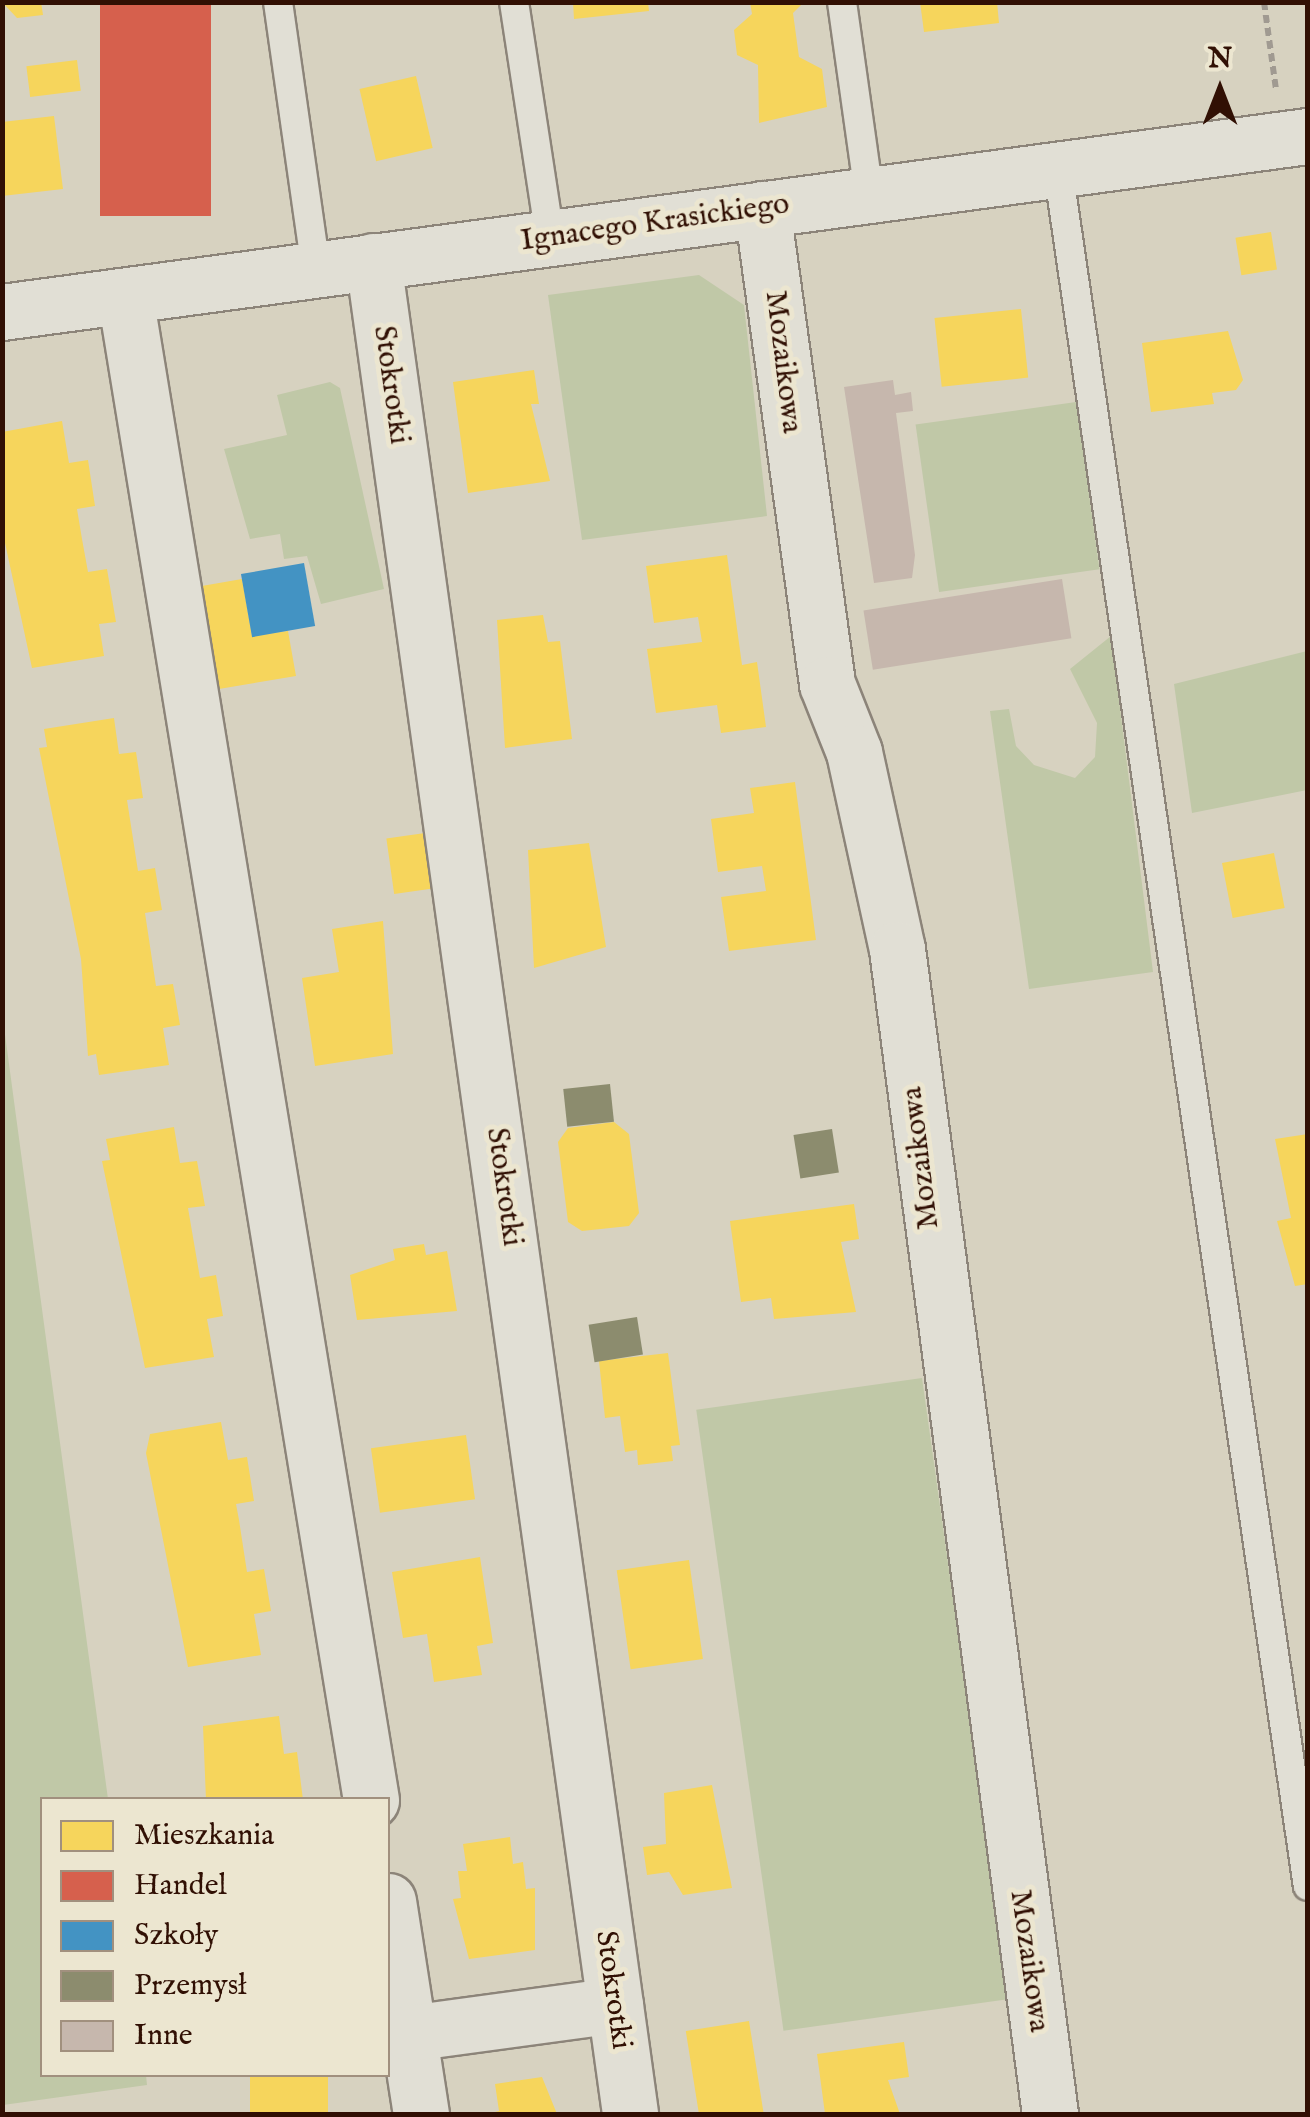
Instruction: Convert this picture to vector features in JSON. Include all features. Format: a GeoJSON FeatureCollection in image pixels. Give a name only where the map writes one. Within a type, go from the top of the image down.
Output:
{"type":"FeatureCollection","features":[{"type":"Feature","properties":{"kind":"street","name":"Ignacego Krasickiego"},"geometry":{"type":"LineString","coordinates":[[2,312],[1058,169],[1292,115]]}},
{"type":"Feature","properties":{"kind":"street","name":"Mozaikowa"},"geometry":{"type":"LineString","coordinates":[[762,209],[827,684],[854,752],[897,949],[1050,2114]]}},
{"type":"Feature","properties":{"kind":"street","name":"Stokrotki"},"geometry":{"type":"LineString","coordinates":[[373,261],[630,2114]]}},
{"type":"Feature","properties":{"kind":"street"},"geometry":{"type":"LineString","coordinates":[[125,296],[371,1797]]}},
{"type":"Feature","properties":{"kind":"street"},"geometry":{"type":"LineString","coordinates":[[390,1914],[421,2114]]}},
{"type":"Feature","properties":{"kind":"street"},"geometry":{"type":"LineString","coordinates":[[409,2033],[616,2005]]}},
{"type":"Feature","properties":{"kind":"lane"},"geometry":{"type":"LineString","coordinates":[[278,2],[316,269]]}},
{"type":"Feature","properties":{"kind":"lane"},"geometry":{"type":"LineString","coordinates":[[514,2],[550,238]]}},
{"type":"Feature","properties":{"kind":"lane"},"geometry":{"type":"LineString","coordinates":[[842,2],[869,195]]}},
{"type":"Feature","properties":{"kind":"lane"},"geometry":{"type":"LineString","coordinates":[[1058,169],[1308,1886]]}},
{"type":"Feature","properties":{"kind":"path"},"geometry":{"type":"LineString","coordinates":[[1264,2],[1292,115]]}},
{"type":"Feature","properties":{"kind":"green space"},"geometry":{"type":"Polygon","coordinates":[[[699,275],[744,305],[767,516],[582,540],[548,295],[699,275]]]}},
{"type":"Feature","properties":{"kind":"green space"},"geometry":{"type":"Polygon","coordinates":[[[330,382],[340,388],[384,589],[321,604],[307,556],[284,559],[280,534],[250,539],[224,449],[287,435],[277,395],[330,382]]]}},
{"type":"Feature","properties":{"kind":"green space"},"geometry":{"type":"Polygon","coordinates":[[[1076,402],[1100,569],[939,592],[916,425],[1076,402]]]}},
{"type":"Feature","properties":{"kind":"green space"},"geometry":{"type":"Polygon","coordinates":[[[1111,636],[1153,972],[1029,989],[990,711],[1009,709],[1016,746],[1034,765],[1075,778],[1095,757],[1097,723],[1070,669],[1111,636]]]}},
{"type":"Feature","properties":{"kind":"green space"},"geometry":{"type":"Polygon","coordinates":[[[1307,651],[1307,790],[1192,813],[1174,684],[1307,651]]]}},
{"type":"Feature","properties":{"kind":"green space"},"geometry":{"type":"Polygon","coordinates":[[[2,1012],[108,1797],[40,1797],[40,2077],[146,2077],[147,2085],[3,2105],[2,1012]]]}},
{"type":"Feature","properties":{"kind":"green space"},"geometry":{"type":"Polygon","coordinates":[[[922,1378],[1009,1999],[783,2031],[696,1410],[922,1378]]]}},
{"type":"Feature","properties":{"kind":"building: Mieszkania"},"geometry":{"type":"Polygon","coordinates":[[[2,2],[41,2],[43,15],[17,18],[2,2]]]}},
{"type":"Feature","properties":{"kind":"building: Mieszkania"},"geometry":{"type":"Polygon","coordinates":[[[573,2],[648,2],[649,11],[574,19],[573,2]]]}},
{"type":"Feature","properties":{"kind":"building: Mieszkania"},"geometry":{"type":"Polygon","coordinates":[[[750,2],[804,2],[793,13],[799,57],[822,69],[827,107],[759,123],[758,65],[737,55],[734,30],[752,14],[750,2]]]}},
{"type":"Feature","properties":{"kind":"building: Mieszkania"},"geometry":{"type":"Polygon","coordinates":[[[920,2],[997,2],[999,23],[924,32],[920,2]]]}},
{"type":"Feature","properties":{"kind":"building: Mieszkania"},"geometry":{"type":"Polygon","coordinates":[[[77,60],[81,91],[30,97],[26,66],[77,60]]]}},
{"type":"Feature","properties":{"kind":"building: Mieszkania"},"geometry":{"type":"Polygon","coordinates":[[[416,76],[433,148],[376,161],[359,89],[416,76]]]}},
{"type":"Feature","properties":{"kind":"building: Mieszkania"},"geometry":{"type":"Polygon","coordinates":[[[54,116],[63,189],[2,196],[2,122],[54,116]]]}},
{"type":"Feature","properties":{"kind":"building: Mieszkania"},"geometry":{"type":"Polygon","coordinates":[[[1271,232],[1277,270],[1241,275],[1235,238],[1271,232]]]}},
{"type":"Feature","properties":{"kind":"building: Mieszkania"},"geometry":{"type":"Polygon","coordinates":[[[1021,309],[1028,378],[942,387],[934,318],[1021,309]]]}},
{"type":"Feature","properties":{"kind":"building: Mieszkania"},"geometry":{"type":"Polygon","coordinates":[[[1228,331],[1243,380],[1236,390],[1212,393],[1214,404],[1151,412],[1142,343],[1228,331]]]}},
{"type":"Feature","properties":{"kind":"building: Mieszkania"},"geometry":{"type":"Polygon","coordinates":[[[534,370],[539,404],[531,404],[550,481],[468,493],[453,382],[534,370]]]}},
{"type":"Feature","properties":{"kind":"building: Mieszkania"},"geometry":{"type":"Polygon","coordinates":[[[62,421],[69,463],[88,460],[95,506],[77,509],[82,539],[88,572],[107,569],[116,622],[99,624],[104,656],[32,668],[2,529],[2,432],[62,421]]]}},
{"type":"Feature","properties":{"kind":"building: Mieszkania"},"geometry":{"type":"Polygon","coordinates":[[[727,555],[742,665],[757,662],[766,727],[721,733],[717,705],[656,713],[647,649],[702,642],[698,617],[654,623],[646,566],[727,555]]]}},
{"type":"Feature","properties":{"kind":"building: Mieszkania"},"geometry":{"type":"Polygon","coordinates":[[[242,579],[252,636],[288,631],[296,676],[213,690],[196,587],[242,579]]]}},
{"type":"Feature","properties":{"kind":"building: Mieszkania"},"geometry":{"type":"Polygon","coordinates":[[[543,615],[548,642],[560,641],[572,739],[505,748],[497,620],[543,615]]]}},
{"type":"Feature","properties":{"kind":"building: Mieszkania"},"geometry":{"type":"Polygon","coordinates":[[[114,718],[119,754],[136,752],[143,798],[127,800],[138,871],[155,868],[162,910],[145,913],[156,986],[173,984],[180,1025],[163,1028],[169,1065],[99,1075],[96,1054],[88,1056],[81,959],[39,748],[47,747],[44,729],[114,718]]]}},
{"type":"Feature","properties":{"kind":"building: Mieszkania"},"geometry":{"type":"Polygon","coordinates":[[[795,782],[816,940],[729,951],[721,897],[766,891],[762,866],[718,872],[711,819],[754,813],[750,788],[795,782]]]}},
{"type":"Feature","properties":{"kind":"building: Mieszkania"},"geometry":{"type":"Polygon","coordinates":[[[425,833],[433,888],[394,894],[386,838],[425,833]]]}},
{"type":"Feature","properties":{"kind":"building: Mieszkania"},"geometry":{"type":"Polygon","coordinates":[[[589,843],[606,947],[534,968],[528,850],[589,843]]]}},
{"type":"Feature","properties":{"kind":"building: Mieszkania"},"geometry":{"type":"Polygon","coordinates":[[[1274,853],[1285,908],[1233,918],[1222,863],[1274,853]]]}},
{"type":"Feature","properties":{"kind":"building: Mieszkania"},"geometry":{"type":"Polygon","coordinates":[[[383,921],[393,1054],[315,1066],[302,978],[339,972],[332,929],[383,921]]]}},
{"type":"Feature","properties":{"kind":"building: Mieszkania"},"geometry":{"type":"Polygon","coordinates":[[[614,1122],[629,1134],[639,1213],[629,1226],[582,1231],[568,1222],[558,1142],[568,1128],[614,1122]]]}},
{"type":"Feature","properties":{"kind":"building: Mieszkania"},"geometry":{"type":"Polygon","coordinates":[[[174,1127],[180,1163],[197,1161],[205,1206],[188,1208],[200,1278],[216,1275],[223,1316],[207,1319],[214,1357],[145,1368],[102,1161],[110,1160],[106,1139],[174,1127]]]}},
{"type":"Feature","properties":{"kind":"building: Mieszkania"},"geometry":{"type":"Polygon","coordinates":[[[1308,1134],[1308,1284],[1295,1286],[1277,1221],[1291,1218],[1275,1139],[1308,1134]]]}},
{"type":"Feature","properties":{"kind":"building: Mieszkania"},"geometry":{"type":"Polygon","coordinates":[[[854,1204],[859,1239],[841,1242],[856,1312],[774,1319],[771,1298],[741,1302],[730,1221],[854,1204]]]}},
{"type":"Feature","properties":{"kind":"building: Mieszkania"},"geometry":{"type":"Polygon","coordinates":[[[424,1244],[426,1255],[447,1251],[457,1311],[357,1320],[350,1275],[395,1260],[393,1249],[424,1244]]]}},
{"type":"Feature","properties":{"kind":"building: Mieszkania"},"geometry":{"type":"Polygon","coordinates":[[[668,1353],[680,1445],[671,1446],[673,1461],[638,1465],[637,1450],[625,1452],[620,1416],[605,1418],[599,1361],[668,1353]]]}},
{"type":"Feature","properties":{"kind":"building: Mieszkania"},"geometry":{"type":"Polygon","coordinates":[[[221,1422],[228,1460],[247,1457],[254,1501],[236,1504],[247,1572],[264,1569],[271,1611],[254,1614],[261,1655],[188,1667],[146,1453],[150,1434],[221,1422]]]}},
{"type":"Feature","properties":{"kind":"building: Mieszkania"},"geometry":{"type":"Polygon","coordinates":[[[466,1435],[475,1499],[380,1513],[371,1448],[466,1435]]]}},
{"type":"Feature","properties":{"kind":"building: Mieszkania"},"geometry":{"type":"Polygon","coordinates":[[[480,1557],[493,1643],[477,1646],[482,1675],[434,1682],[427,1634],[403,1638],[392,1572],[480,1557]]]}},
{"type":"Feature","properties":{"kind":"building: Mieszkania"},"geometry":{"type":"Polygon","coordinates":[[[689,1560],[703,1659],[631,1669],[617,1570],[689,1560]]]}},
{"type":"Feature","properties":{"kind":"building: Mieszkania"},"geometry":{"type":"Polygon","coordinates":[[[279,1716],[284,1754],[297,1752],[303,1797],[206,1797],[203,1726],[279,1716]]]}},
{"type":"Feature","properties":{"kind":"building: Mieszkania"},"geometry":{"type":"Polygon","coordinates":[[[712,1785],[732,1888],[683,1895],[669,1872],[647,1875],[643,1847],[666,1844],[664,1793],[712,1785]]]}},
{"type":"Feature","properties":{"kind":"building: Mieszkania"},"geometry":{"type":"Polygon","coordinates":[[[510,1837],[513,1864],[523,1862],[526,1889],[535,1888],[535,1950],[469,1959],[453,1899],[461,1898],[458,1871],[467,1871],[463,1844],[510,1837]]]}},
{"type":"Feature","properties":{"kind":"building: Mieszkania"},"geometry":{"type":"Polygon","coordinates":[[[749,2021],[764,2114],[699,2114],[686,2031],[749,2021]]]}},
{"type":"Feature","properties":{"kind":"building: Mieszkania"},"geometry":{"type":"Polygon","coordinates":[[[904,2042],[909,2077],[888,2080],[900,2114],[825,2114],[817,2054],[904,2042]]]}},
{"type":"Feature","properties":{"kind":"building: Mieszkania"},"geometry":{"type":"Polygon","coordinates":[[[250,2077],[328,2077],[328,2114],[250,2114],[250,2077]]]}},
{"type":"Feature","properties":{"kind":"building: Mieszkania"},"geometry":{"type":"Polygon","coordinates":[[[542,2077],[557,2114],[487,2114],[499,2111],[495,2084],[542,2077]]]}},
{"type":"Feature","properties":{"kind":"building: Handel"},"geometry":{"type":"Polygon","coordinates":[[[100,2],[211,2],[211,216],[100,216],[100,2]]]}},
{"type":"Feature","properties":{"kind":"building: Szkoły"},"geometry":{"type":"Polygon","coordinates":[[[304,563],[315,626],[252,637],[241,574],[304,563]]]}},
{"type":"Feature","properties":{"kind":"building: Przemysł"},"geometry":{"type":"Polygon","coordinates":[[[610,1084],[614,1122],[567,1127],[563,1089],[610,1084]]]}},
{"type":"Feature","properties":{"kind":"building: Przemysł"},"geometry":{"type":"Polygon","coordinates":[[[832,1129],[839,1172],[800,1179],[793,1135],[832,1129]]]}},
{"type":"Feature","properties":{"kind":"building: Przemysł"},"geometry":{"type":"Polygon","coordinates":[[[637,1317],[643,1355],[595,1362],[589,1325],[637,1317]]]}},
{"type":"Feature","properties":{"kind":"building: Inne"},"geometry":{"type":"Polygon","coordinates":[[[893,380],[895,395],[911,392],[913,411],[896,413],[915,555],[912,578],[874,583],[844,387],[893,380]]]}},
{"type":"Feature","properties":{"kind":"building: Inne"},"geometry":{"type":"Polygon","coordinates":[[[1062,579],[1071,638],[873,670],[863,610],[1062,579]]]}}]}
